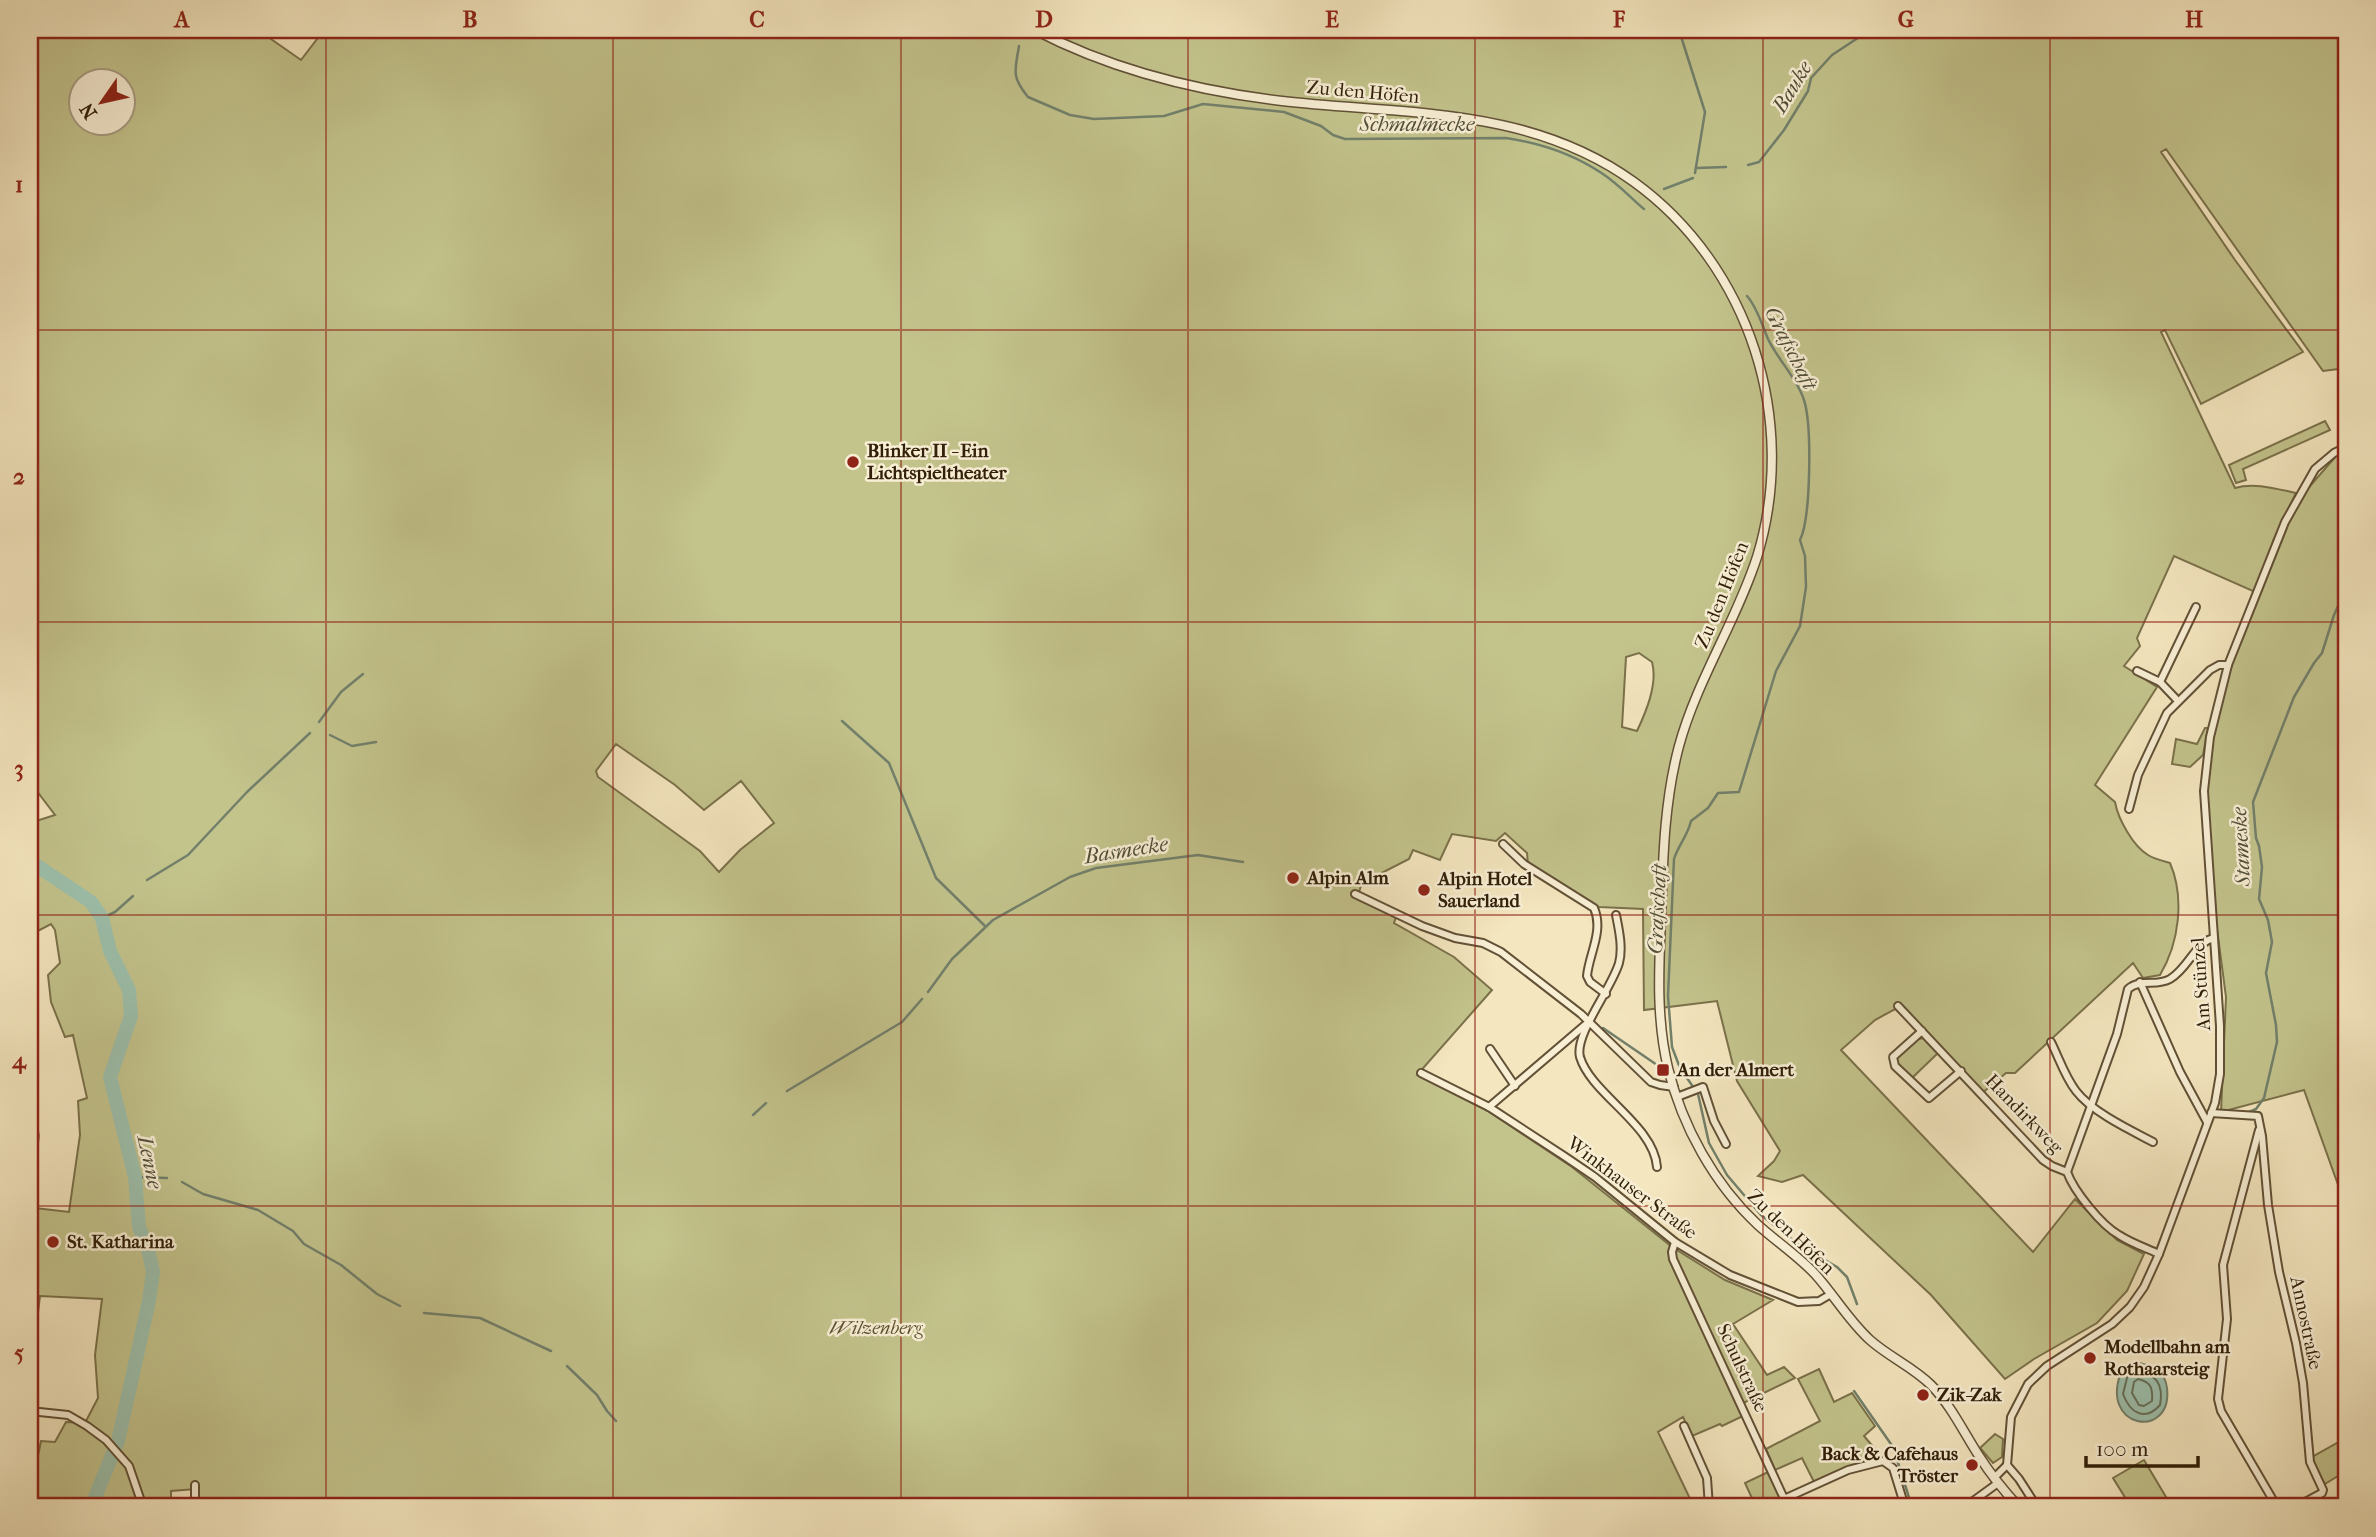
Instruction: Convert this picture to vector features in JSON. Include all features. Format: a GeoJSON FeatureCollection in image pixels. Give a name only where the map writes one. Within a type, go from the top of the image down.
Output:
{"type":"FeatureCollection","features":[{"type":"Feature","properties":{"kind":"main road"},"geometry":{"type":"LineString","coordinates":[[30,1103],[33,1136],[30,1178]]}},
{"type":"Feature","properties":{"kind":"street","name":"Zu den Höfen"},"geometry":{"type":"LineString","coordinates":[[1035,30],[1113,64],[1197,88],[1283,101],[1463,117],[1514,127],[1549,138],[1597,159],[1639,185],[1682,225],[1722,278],[1742,314],[1759,360],[1769,407],[1773,467],[1758,552],[1740,602],[1680,742],[1668,805],[1663,846],[1658,983],[1662,1033],[1674,1087],[1698,1146],[1732,1197],[1758,1225],[1811,1270],[1866,1336],[1935,1389],[1996,1481],[2019,1507]]}},
{"type":"Feature","properties":{"kind":"street","name":"Am Stünzel"},"geometry":{"type":"LineString","coordinates":[[2007,1465],[2011,1417],[2028,1384],[2047,1366],[2104,1330],[2126,1311],[2144,1287],[2159,1254],[2211,1113],[2218,1091],[2221,1060],[2204,774],[2212,725],[2228,665],[2285,522],[2301,491],[2321,462],[2346,447]]}},
{"type":"Feature","properties":{"kind":"street"},"geometry":{"type":"LineString","coordinates":[[2160,682],[2196,607]]}},
{"type":"Feature","properties":{"kind":"street"},"geometry":{"type":"LineString","coordinates":[[2129,809],[2145,758],[2167,713],[2210,670],[2228,665]]}},
{"type":"Feature","properties":{"kind":"street"},"geometry":{"type":"LineString","coordinates":[[2137,671],[2160,682],[2178,701]]}},
{"type":"Feature","properties":{"kind":"street"},"geometry":{"type":"LineString","coordinates":[[1503,844],[1524,864],[1594,908],[1597,931],[1587,976],[1590,982],[1606,994]]}},
{"type":"Feature","properties":{"kind":"street"},"geometry":{"type":"LineString","coordinates":[[1355,894],[1445,935],[1489,945],[1518,964],[1590,1022],[1651,1082],[1674,1087]]}},
{"type":"Feature","properties":{"kind":"street"},"geometry":{"type":"LineString","coordinates":[[1616,915],[1620,956],[1606,994],[1581,1038],[1580,1057],[1595,1080],[1647,1140],[1655,1155],[1657,1167]]}},
{"type":"Feature","properties":{"kind":"street"},"geometry":{"type":"LineString","coordinates":[[2067,1172],[2117,1034],[2126,992],[2140,982],[2161,983],[2172,978],[2187,965],[2200,945],[2214,938]]}},
{"type":"Feature","properties":{"kind":"street"},"geometry":{"type":"LineString","coordinates":[[2140,982],[2180,1072],[2207,1122]]}},
{"type":"Feature","properties":{"kind":"street","name":"Handirkweg"},"geometry":{"type":"LineString","coordinates":[[1898,1006],[2043,1160],[2067,1172],[2077,1191],[2112,1230],[2159,1254]]}},
{"type":"Feature","properties":{"kind":"street"},"geometry":{"type":"LineString","coordinates":[[1489,1107],[1590,1022]]}},
{"type":"Feature","properties":{"kind":"street","name":"Handirkweg"},"geometry":{"type":"LineString","coordinates":[[1922,1031],[1893,1057],[1895,1066],[1929,1098],[1961,1071]]}},
{"type":"Feature","properties":{"kind":"street"},"geometry":{"type":"LineString","coordinates":[[2051,1042],[2072,1084],[2091,1106],[2153,1142]]}},
{"type":"Feature","properties":{"kind":"street"},"geometry":{"type":"LineString","coordinates":[[1490,1049],[1515,1086]]}},
{"type":"Feature","properties":{"kind":"street","name":"Winkhauser Straße"},"geometry":{"type":"LineString","coordinates":[[1421,1073],[1489,1107],[1595,1177],[1675,1242],[1730,1275],[1791,1300],[1813,1302],[1831,1294]]}},
{"type":"Feature","properties":{"kind":"street"},"geometry":{"type":"LineString","coordinates":[[1677,1097],[1703,1087],[1714,1121],[1726,1144]]}},
{"type":"Feature","properties":{"kind":"street"},"geometry":{"type":"LineString","coordinates":[[2211,1113],[2258,1116],[2260,1126],[2223,1265],[2227,1319],[2218,1399],[2221,1411],[2277,1507]]}},
{"type":"Feature","properties":{"kind":"street","name":"Annostraße"},"geometry":{"type":"LineString","coordinates":[[2260,1126],[2276,1255],[2303,1383],[2309,1462],[2323,1489],[2322,1493],[2296,1507]]}},
{"type":"Feature","properties":{"kind":"street","name":"Schulstraße"},"geometry":{"type":"LineString","coordinates":[[1675,1242],[1673,1259],[1788,1507]]}},
{"type":"Feature","properties":{"kind":"street"},"geometry":{"type":"LineString","coordinates":[[30,1411],[68,1415],[106,1440],[122,1455],[135,1480],[143,1507]]}},
{"type":"Feature","properties":{"kind":"street"},"geometry":{"type":"LineString","coordinates":[[1684,1426],[1707,1478],[1709,1507]]}},
{"type":"Feature","properties":{"kind":"street"},"geometry":{"type":"LineString","coordinates":[[1784,1499],[1855,1467],[1883,1461],[1893,1468],[1905,1507]]}},
{"type":"Feature","properties":{"kind":"street"},"geometry":{"type":"LineString","coordinates":[[1965,1507],[1996,1481],[2007,1465],[2037,1507]]}},
{"type":"Feature","properties":{"kind":"street"},"geometry":{"type":"LineString","coordinates":[[195,1485],[195,1507]]}},
{"type":"Feature","properties":{"kind":"green space","name":"Wilzenberg"},"geometry":{"type":"Polygon","coordinates":[[[30,30],[258,30],[301,60],[324,30],[2346,30],[2346,368],[2323,371],[2166,149],[2161,152],[2235,260],[2303,352],[2201,404],[2165,330],[2161,332],[2235,488],[2258,486],[2296,493],[2274,539],[2255,592],[2174,556],[2137,638],[2140,646],[2124,666],[2157,687],[2095,785],[2115,802],[2123,824],[2142,851],[2170,863],[2175,877],[2178,920],[2172,949],[2160,975],[2143,978],[2133,963],[2015,1073],[2006,1073],[1980,1095],[1939,1052],[1911,1079],[1897,1064],[1896,1057],[1918,1039],[1924,1038],[1897,1008],[1875,1020],[1841,1050],[2033,1252],[2075,1199],[2117,1240],[2144,1254],[2127,1291],[2097,1323],[2005,1379],[1931,1295],[1803,1175],[1782,1182],[1758,1176],[1774,1161],[1780,1151],[1737,1081],[1717,1001],[1644,1010],[1643,909],[1599,907],[1528,865],[1527,853],[1505,833],[1496,841],[1452,834],[1440,860],[1413,850],[1409,859],[1362,883],[1357,898],[1396,917],[1394,923],[1454,957],[1492,990],[1417,1075],[1488,1111],[1572,1167],[1672,1247],[1725,1280],[1773,1300],[1733,1324],[1767,1375],[1784,1367],[1795,1378],[1739,1405],[1743,1416],[1722,1426],[1720,1424],[1692,1436],[1683,1417],[1658,1432],[1694,1507],[199,1507],[196,1489],[171,1491],[171,1507],[30,1507],[41,1441],[55,1442],[66,1422],[85,1423],[98,1398],[95,1355],[102,1299],[40,1296],[36,1329],[30,1327],[30,1203],[35,1208],[69,1212],[80,1135],[78,1101],[87,1098],[73,1035],[65,1037],[51,1002],[48,975],[60,963],[55,930],[51,924],[30,935],[30,823],[55,815],[30,782],[30,30]],[[1639,653],[1626,657],[1622,727],[1637,731],[1650,698],[1653,679],[1652,662],[1639,653]],[[616,744],[596,771],[598,777],[700,851],[719,872],[740,850],[774,823],[741,781],[704,810],[675,785],[616,744]]]}},
{"type":"Feature","properties":{"kind":"green space"},"geometry":{"type":"Polygon","coordinates":[[[2346,401],[2346,1207],[2304,1090],[2221,1112],[2226,997],[2209,868],[2207,773],[2231,667],[2289,522],[2303,494],[2337,455],[2346,401]]]}},
{"type":"Feature","properties":{"kind":"green space"},"geometry":{"type":"Polygon","coordinates":[[[2325,421],[2330,430],[2243,469],[2246,480],[2236,483],[2229,465],[2325,421]]]}},
{"type":"Feature","properties":{"kind":"green space"},"geometry":{"type":"Polygon","coordinates":[[[2205,728],[2208,728],[2203,755],[2190,767],[2172,764],[2176,739],[2197,744],[2205,728]]]}},
{"type":"Feature","properties":{"kind":"green space"},"geometry":{"type":"Polygon","coordinates":[[[1819,1369],[1834,1402],[1852,1393],[1875,1426],[1864,1436],[1875,1449],[1870,1460],[1814,1482],[1802,1458],[1775,1470],[1766,1449],[1820,1421],[1798,1379],[1819,1369]]]}},
{"type":"Feature","properties":{"kind":"green space"},"geometry":{"type":"Polygon","coordinates":[[[1995,1434],[2003,1439],[2002,1457],[1993,1463],[1980,1448],[1995,1434]]]}},
{"type":"Feature","properties":{"kind":"green space"},"geometry":{"type":"Polygon","coordinates":[[[2346,1438],[2346,1471],[2325,1484],[2312,1457],[2346,1438]]]}},
{"type":"Feature","properties":{"kind":"green space"},"geometry":{"type":"Polygon","coordinates":[[[2144,1460],[2172,1507],[2131,1507],[2113,1478],[2144,1460]]]}},
{"type":"Feature","properties":{"kind":"green space"},"geometry":{"type":"Polygon","coordinates":[[[1770,1471],[1781,1498],[1756,1507],[1745,1483],[1770,1471]]]}},
{"type":"Feature","properties":{"kind":"water"},"geometry":{"type":"Polygon","coordinates":[[[2136,1362],[2157,1370],[2166,1382],[2166,1405],[2159,1416],[2149,1421],[2137,1421],[2127,1416],[2119,1405],[2117,1390],[2122,1370],[2136,1362]]]}},
{"type":"Feature","properties":{"kind":"waterway","name":"Grafschaft"},"geometry":{"type":"LineString","coordinates":[[1679,30],[1705,112],[1695,173]]}},
{"type":"Feature","properties":{"kind":"waterway","name":"Bauke"},"geometry":{"type":"LineString","coordinates":[[1748,165],[1759,162],[1784,130],[1808,91],[1811,78],[1832,55],[1870,30]]}},
{"type":"Feature","properties":{"kind":"waterway","name":"Schmalmecke"},"geometry":{"type":"LineString","coordinates":[[1019,46],[1016,73],[1019,84],[1028,97],[1070,115],[1094,119],[1164,116],[1203,104],[1284,112],[1321,126],[1333,135],[1345,139],[1506,138],[1532,143],[1581,161],[1609,178],[1644,209]]}},
{"type":"Feature","properties":{"kind":"waterway","name":"Bauke"},"geometry":{"type":"LineString","coordinates":[[1696,168],[1726,167]]}},
{"type":"Feature","properties":{"kind":"waterway","name":"Grafschaft"},"geometry":{"type":"LineString","coordinates":[[1664,189],[1693,178]]}},
{"type":"Feature","properties":{"kind":"waterway","name":"Grafschaft"},"geometry":{"type":"LineString","coordinates":[[1747,296],[1772,347],[1801,392],[1807,412],[1808,493],[1800,540],[1805,556],[1806,587],[1800,626],[1776,671],[1739,792],[1718,793],[1708,808],[1691,821],[1674,859],[1668,996],[1672,1047],[1680,1068],[1698,1094],[1709,1143],[1727,1175],[1761,1215],[1799,1245],[1837,1267],[1847,1277],[1857,1304]]}},
{"type":"Feature","properties":{"kind":"waterway","name":"Stameske"},"geometry":{"type":"LineString","coordinates":[[2247,1113],[2256,1109],[2264,1098],[2277,1042],[2266,973],[2272,942],[2268,920],[2259,899],[2262,867],[2253,802],[2294,697],[2322,653],[2346,588]]}},
{"type":"Feature","properties":{"kind":"waterway"},"geometry":{"type":"LineString","coordinates":[[319,722],[341,692],[363,674]]}},
{"type":"Feature","properties":{"kind":"waterway","name":"Basmecke"},"geometry":{"type":"LineString","coordinates":[[842,721],[889,763],[936,878],[985,926]]}},
{"type":"Feature","properties":{"kind":"waterway"},"geometry":{"type":"LineString","coordinates":[[147,880],[188,855],[247,792],[310,733]]}},
{"type":"Feature","properties":{"kind":"waterway"},"geometry":{"type":"LineString","coordinates":[[330,735],[352,746],[376,742]]}},
{"type":"Feature","properties":{"kind":"waterway","name":"Basmecke"},"geometry":{"type":"LineString","coordinates":[[928,992],[952,959],[993,920],[1070,877],[1096,868],[1198,855],[1243,862]]}},
{"type":"Feature","properties":{"kind":"waterway","name":"Lenne"},"geometry":{"type":"LineString","coordinates":[[30,861],[91,902],[102,918],[110,951],[129,990],[131,1016],[110,1077],[135,1177],[139,1227],[153,1272],[118,1441],[91,1507]]}},
{"type":"Feature","properties":{"kind":"waterway"},"geometry":{"type":"LineString","coordinates":[[102,918],[115,912],[133,896]]}},
{"type":"Feature","properties":{"kind":"waterway","name":"Basmecke"},"geometry":{"type":"LineString","coordinates":[[787,1091],[902,1022],[922,999]]}},
{"type":"Feature","properties":{"kind":"waterway","name":"Basmecke"},"geometry":{"type":"LineString","coordinates":[[1603,1028],[1660,1067]]}},
{"type":"Feature","properties":{"kind":"waterway","name":"Basmecke"},"geometry":{"type":"LineString","coordinates":[[753,1115],[766,1103]]}},
{"type":"Feature","properties":{"kind":"waterway"},"geometry":{"type":"LineString","coordinates":[[135,1177],[167,1178]]}},
{"type":"Feature","properties":{"kind":"waterway"},"geometry":{"type":"LineString","coordinates":[[182,1182],[203,1194],[258,1210],[293,1231],[304,1244],[341,1265],[377,1294],[400,1306]]}},
{"type":"Feature","properties":{"kind":"waterway"},"geometry":{"type":"LineString","coordinates":[[424,1313],[480,1318],[551,1351]]}},
{"type":"Feature","properties":{"kind":"waterway"},"geometry":{"type":"LineString","coordinates":[[567,1366],[597,1395],[616,1421]]}},
{"type":"Feature","properties":{"kind":"waterway","name":"Grafschaft"},"geometry":{"type":"LineString","coordinates":[[1854,1391],[1893,1447],[1912,1507]]}},
{"type":"Feature","properties":{"kind":"place","name":"Blinker II - Ein Lichtspieltheater"},"geometry":{"type":"Point","coordinates":[853,462]}},
{"type":"Feature","properties":{"kind":"place","name":"Alpin Alm"},"geometry":{"type":"Point","coordinates":[1293,878]}},
{"type":"Feature","properties":{"kind":"place","name":"Alpin Hotel Sauerland"},"geometry":{"type":"Point","coordinates":[1424,890]}},
{"type":"Feature","properties":{"kind":"place","name":"An der Almert"},"geometry":{"type":"Point","coordinates":[1663,1070]}},
{"type":"Feature","properties":{"kind":"place","name":"St. Katharina"},"geometry":{"type":"Point","coordinates":[53,1242]}},
{"type":"Feature","properties":{"kind":"place","name":"Modellbahn am Rothaarsteig"},"geometry":{"type":"Point","coordinates":[2090,1358]}},
{"type":"Feature","properties":{"kind":"place","name":"Zik-Zak"},"geometry":{"type":"Point","coordinates":[1923,1395]}},
{"type":"Feature","properties":{"kind":"place","name":"Back & Cafehaus Tröster"},"geometry":{"type":"Point","coordinates":[1972,1465]}}]}
